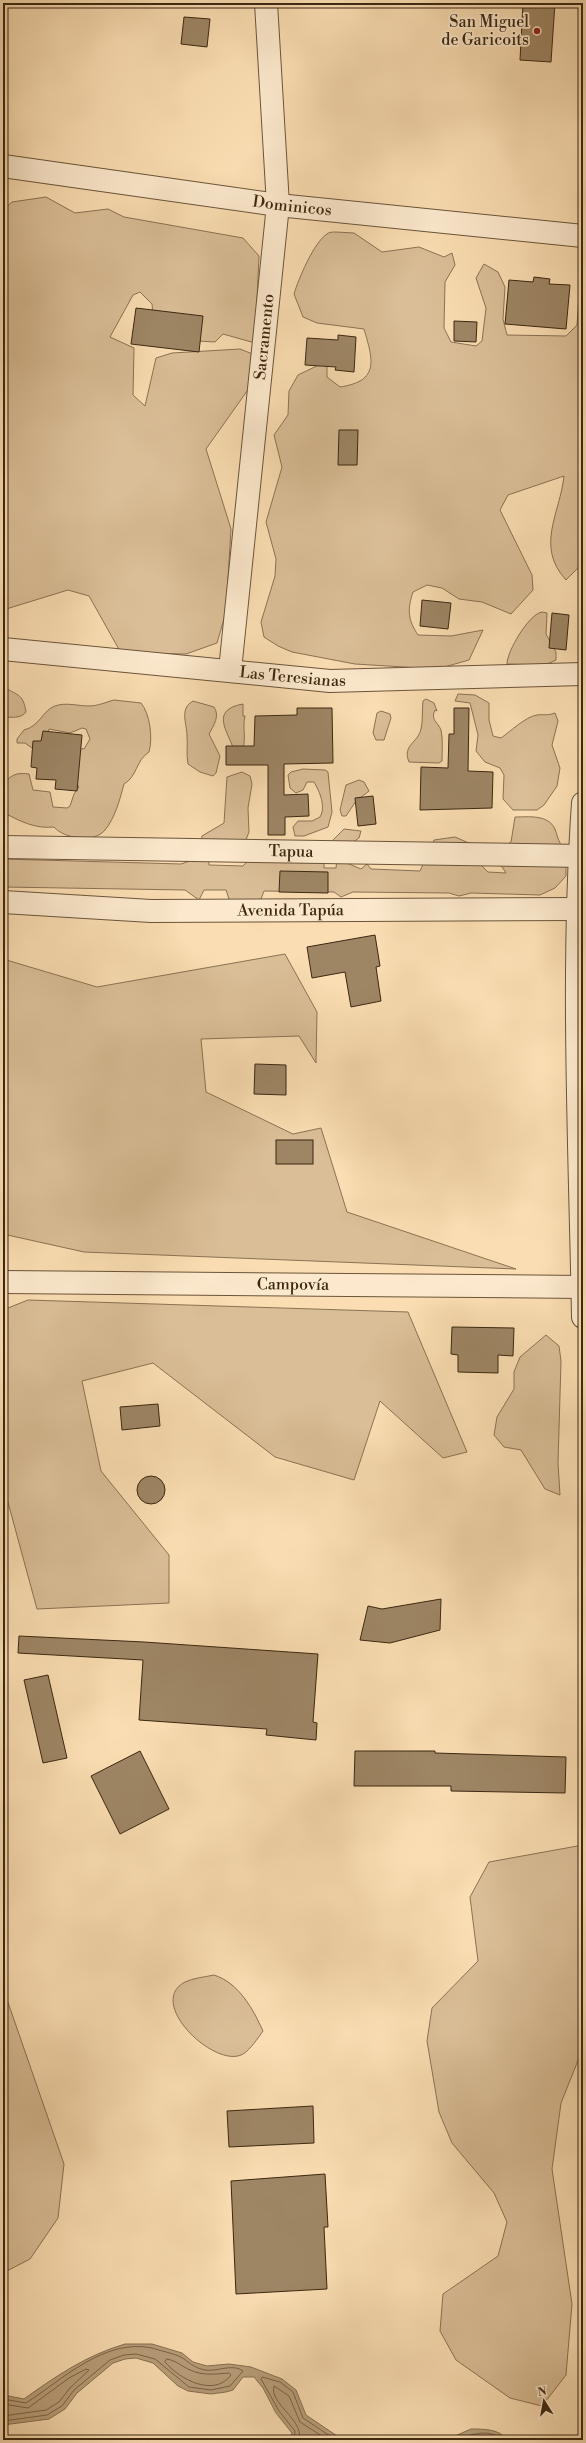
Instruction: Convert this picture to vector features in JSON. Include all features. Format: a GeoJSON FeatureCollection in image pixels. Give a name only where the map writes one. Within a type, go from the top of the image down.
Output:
{"type":"FeatureCollection","features":[{"type":"Feature","properties":{"kind":"street","name":"Sacramento"},"geometry":{"type":"LineString","coordinates":[[230,670],[278,205],[266,3]]}},
{"type":"Feature","properties":{"kind":"street","name":"Dominicos"},"geometry":{"type":"LineString","coordinates":[[3,166],[278,205],[583,236]]}},
{"type":"Feature","properties":{"kind":"street","name":"Las Teresianas"},"geometry":{"type":"LineString","coordinates":[[3,649],[230,670],[330,681],[583,674]]}},
{"type":"Feature","properties":{"kind":"street"},"geometry":{"type":"LineString","coordinates":[[583,803],[579,909],[583,1317]]}},
{"type":"Feature","properties":{"kind":"street","name":"Tapua"},"geometry":{"type":"LineString","coordinates":[[3,848],[581,856]]}},
{"type":"Feature","properties":{"kind":"street","name":"Avenida Tapúa"},"geometry":{"type":"LineString","coordinates":[[3,902],[152,911],[579,909]]}},
{"type":"Feature","properties":{"kind":"street","name":"Campovía"},"geometry":{"type":"LineString","coordinates":[[3,1282],[583,1288]]}},
{"type":"Feature","properties":{"kind":"shaded area"},"geometry":{"type":"Polygon","coordinates":[[[46,197],[75,213],[108,209],[124,217],[243,238],[259,256],[255,343],[223,334],[215,342],[198,341],[153,316],[152,304],[140,292],[133,295],[110,337],[134,348],[133,395],[145,406],[156,358],[172,353],[240,349],[255,355],[262,370],[206,449],[231,529],[226,612],[217,643],[186,654],[121,653],[89,596],[68,590],[3,610],[3,210],[12,202],[46,197]]]}},
{"type":"Feature","properties":{"kind":"shaded area"},"geometry":{"type":"Polygon","coordinates":[[[328,233],[354,233],[382,252],[419,247],[444,257],[452,253],[455,265],[445,282],[444,328],[451,342],[476,346],[482,341],[486,308],[476,278],[484,264],[498,272],[505,287],[503,319],[507,335],[566,336],[577,325],[580,281],[583,278],[583,550],[578,568],[566,580],[557,567],[552,555],[552,530],[564,476],[508,495],[500,510],[532,575],[533,590],[511,614],[482,602],[459,599],[442,588],[427,585],[413,592],[409,610],[410,620],[418,635],[451,636],[483,630],[469,660],[437,669],[355,664],[292,652],[278,646],[264,637],[261,622],[275,576],[276,559],[266,522],[282,467],[274,435],[288,415],[289,391],[298,375],[327,361],[327,377],[340,387],[362,380],[368,374],[370,367],[370,350],[364,329],[317,323],[303,317],[294,294],[303,271],[317,245],[328,233]]]}},
{"type":"Feature","properties":{"kind":"shaded area"},"geometry":{"type":"Polygon","coordinates":[[[542,612],[547,613],[546,634],[556,652],[556,660],[545,665],[507,664],[515,642],[525,626],[537,614],[542,612]]]}},
{"type":"Feature","properties":{"kind":"shaded area"},"geometry":{"type":"Polygon","coordinates":[[[3,686],[21,698],[25,706],[26,712],[24,714],[16,717],[3,717],[3,686]]]}},
{"type":"Feature","properties":{"kind":"shaded area"},"geometry":{"type":"Polygon","coordinates":[[[458,694],[475,695],[489,703],[489,720],[493,736],[501,738],[532,716],[555,713],[558,721],[552,745],[560,768],[557,786],[544,805],[537,810],[513,810],[503,799],[504,775],[500,768],[485,762],[476,751],[478,735],[470,703],[455,701],[458,694]]]}},
{"type":"Feature","properties":{"kind":"shaded area"},"geometry":{"type":"Polygon","coordinates":[[[426,699],[434,703],[437,711],[435,710],[433,716],[441,730],[442,761],[439,763],[409,762],[407,756],[409,748],[417,738],[421,729],[423,701],[426,699]]]}},
{"type":"Feature","properties":{"kind":"shaded area"},"geometry":{"type":"Polygon","coordinates":[[[114,700],[141,703],[149,720],[151,740],[149,752],[141,759],[132,777],[124,784],[119,802],[109,825],[105,830],[94,837],[72,837],[54,827],[34,826],[3,812],[7,780],[12,776],[20,774],[29,774],[33,790],[50,792],[53,807],[67,808],[70,806],[74,794],[79,787],[70,774],[75,748],[84,749],[90,739],[86,729],[82,728],[70,733],[49,729],[43,743],[32,748],[25,743],[17,743],[17,739],[24,730],[38,722],[47,711],[55,706],[68,704],[92,706],[114,700]]]}},
{"type":"Feature","properties":{"kind":"shaded area"},"geometry":{"type":"Polygon","coordinates":[[[193,701],[214,707],[216,710],[216,720],[209,734],[220,756],[216,773],[213,776],[200,772],[188,764],[185,712],[186,708],[193,701]]]}},
{"type":"Feature","properties":{"kind":"shaded area"},"geometry":{"type":"Polygon","coordinates":[[[243,704],[243,716],[245,716],[244,742],[242,751],[234,750],[225,728],[224,716],[227,711],[233,707],[243,704]]]}},
{"type":"Feature","properties":{"kind":"shaded area"},"geometry":{"type":"Polygon","coordinates":[[[381,711],[390,714],[391,718],[384,740],[376,740],[373,733],[377,713],[381,711]]]}},
{"type":"Feature","properties":{"kind":"shaded area"},"geometry":{"type":"Polygon","coordinates":[[[303,769],[325,770],[328,772],[332,812],[328,827],[304,836],[295,836],[293,827],[298,821],[312,821],[320,817],[322,813],[320,795],[314,782],[307,782],[303,790],[296,793],[290,788],[288,775],[291,772],[303,769]]]}},
{"type":"Feature","properties":{"kind":"shaded area"},"geometry":{"type":"Polygon","coordinates":[[[242,772],[250,776],[252,784],[248,808],[249,832],[240,855],[208,855],[209,865],[243,866],[254,854],[324,860],[324,868],[336,868],[337,859],[361,869],[367,864],[371,869],[420,871],[434,840],[455,837],[471,844],[475,859],[488,872],[506,873],[497,859],[496,851],[511,842],[515,817],[537,817],[552,824],[560,843],[566,851],[566,876],[555,888],[540,895],[471,893],[459,896],[449,893],[353,892],[341,897],[334,892],[264,891],[261,899],[245,903],[229,899],[226,890],[204,890],[199,900],[185,890],[3,887],[3,859],[181,864],[192,860],[198,854],[201,847],[202,836],[224,823],[227,777],[242,772]]]}},
{"type":"Feature","properties":{"kind":"shaded area"},"geometry":{"type":"Polygon","coordinates":[[[359,780],[364,782],[369,791],[356,801],[346,816],[342,816],[340,810],[346,785],[359,780]]]}},
{"type":"Feature","properties":{"kind":"shaded area"},"geometry":{"type":"Polygon","coordinates":[[[344,829],[361,831],[359,838],[346,847],[332,841],[344,829]]]}},
{"type":"Feature","properties":{"kind":"shaded area"},"geometry":{"type":"Polygon","coordinates":[[[285,954],[317,1012],[316,1063],[299,1036],[201,1039],[206,1092],[293,1134],[321,1128],[347,1212],[516,1269],[84,1252],[3,1234],[3,959],[97,987],[285,954]]]}},
{"type":"Feature","properties":{"kind":"shaded area"},"geometry":{"type":"Polygon","coordinates":[[[28,1300],[408,1312],[467,1452],[443,1458],[380,1401],[354,1480],[275,1457],[153,1363],[82,1381],[101,1471],[169,1555],[169,1603],[37,1609],[3,1484],[3,1310],[28,1300]]]}},
{"type":"Feature","properties":{"kind":"shaded area"},"geometry":{"type":"Polygon","coordinates":[[[546,1335],[559,1346],[561,1361],[558,1463],[560,1495],[545,1489],[521,1450],[504,1447],[494,1435],[497,1417],[514,1389],[514,1372],[520,1357],[546,1335]]]}},
{"type":"Feature","properties":{"kind":"shaded area"},"geometry":{"type":"Polygon","coordinates":[[[583,1845],[583,2048],[561,2103],[552,2169],[572,2304],[566,2375],[542,2406],[510,2398],[456,2360],[440,2331],[443,2294],[498,2256],[507,2222],[494,2193],[452,2143],[439,2112],[427,2041],[432,2008],[478,1961],[470,1897],[489,1862],[583,1845]]]}},
{"type":"Feature","properties":{"kind":"shaded area"},"geometry":{"type":"Polygon","coordinates":[[[214,1975],[231,1984],[238,1990],[255,2014],[263,2031],[251,2047],[243,2054],[231,2056],[217,2052],[202,2044],[189,2032],[179,2018],[173,2004],[175,1992],[185,1982],[214,1975]]]}},
{"type":"Feature","properties":{"kind":"shaded area"},"geometry":{"type":"Polygon","coordinates":[[[3,1988],[64,2164],[58,2218],[30,2259],[3,2273],[3,1988]]]}},
{"type":"Feature","properties":{"kind":"water"},"geometry":{"type":"Polygon","coordinates":[[[125,2344],[152,2344],[182,2353],[193,2362],[207,2366],[229,2364],[251,2367],[282,2379],[296,2390],[306,2415],[343,2440],[290,2440],[292,2433],[276,2413],[263,2388],[254,2377],[243,2377],[233,2390],[226,2392],[211,2394],[188,2391],[178,2386],[153,2363],[136,2358],[125,2359],[113,2363],[77,2393],[65,2409],[49,2419],[3,2425],[3,2395],[24,2399],[72,2367],[98,2354],[125,2344]]]}},
{"type":"Feature","properties":{"kind":"water"},"geometry":{"type":"Polygon","coordinates":[[[471,2429],[496,2432],[508,2440],[424,2440],[455,2436],[471,2429]]]}},
{"type":"Feature","properties":{"kind":"building","name":"San Miguel de Garicoits"},"geometry":{"type":"Polygon","coordinates":[[[523,3],[555,3],[551,62],[520,60],[523,3]]]}},
{"type":"Feature","properties":{"kind":"building"},"geometry":{"type":"Polygon","coordinates":[[[184,17],[210,19],[207,47],[181,44],[184,17]]]}},
{"type":"Feature","properties":{"kind":"building"},"geometry":{"type":"Polygon","coordinates":[[[534,277],[550,279],[549,284],[570,285],[566,329],[505,324],[509,280],[533,282],[534,277]]]}},
{"type":"Feature","properties":{"kind":"building"},"geometry":{"type":"Polygon","coordinates":[[[136,308],[203,316],[199,352],[131,344],[136,308]]]}},
{"type":"Feature","properties":{"kind":"building"},"geometry":{"type":"Polygon","coordinates":[[[454,321],[477,322],[476,342],[454,341],[454,321]]]}},
{"type":"Feature","properties":{"kind":"building"},"geometry":{"type":"Polygon","coordinates":[[[338,335],[356,337],[354,372],[335,370],[336,367],[305,365],[307,338],[338,340],[338,335]]]}},
{"type":"Feature","properties":{"kind":"building"},"geometry":{"type":"Polygon","coordinates":[[[339,430],[358,430],[357,465],[338,465],[339,430]]]}},
{"type":"Feature","properties":{"kind":"building"},"geometry":{"type":"Polygon","coordinates":[[[422,600],[451,603],[448,629],[420,626],[422,600]]]}},
{"type":"Feature","properties":{"kind":"building"},"geometry":{"type":"Polygon","coordinates":[[[552,613],[569,615],[566,650],[549,648],[552,613]]]}},
{"type":"Feature","properties":{"kind":"building"},"geometry":{"type":"Polygon","coordinates":[[[297,708],[332,708],[333,763],[284,764],[284,795],[308,794],[309,816],[285,817],[285,835],[268,835],[268,765],[226,765],[226,746],[254,746],[255,716],[297,715],[297,708]]]}},
{"type":"Feature","properties":{"kind":"building"},"geometry":{"type":"Polygon","coordinates":[[[454,708],[469,708],[468,771],[493,772],[492,808],[420,810],[421,767],[448,768],[449,734],[454,734],[454,708]]]}},
{"type":"Feature","properties":{"kind":"building"},"geometry":{"type":"Polygon","coordinates":[[[43,731],[82,735],[77,791],[55,789],[56,780],[36,779],[37,768],[31,767],[33,741],[41,741],[43,731]]]}},
{"type":"Feature","properties":{"kind":"building"},"geometry":{"type":"Polygon","coordinates":[[[373,796],[376,824],[358,826],[355,798],[373,796]]]}},
{"type":"Feature","properties":{"kind":"building"},"geometry":{"type":"Polygon","coordinates":[[[280,871],[328,872],[328,893],[279,892],[280,871]]]}},
{"type":"Feature","properties":{"kind":"building"},"geometry":{"type":"Polygon","coordinates":[[[375,935],[380,966],[376,967],[381,1001],[351,1007],[345,972],[312,978],[307,947],[375,935]]]}},
{"type":"Feature","properties":{"kind":"building"},"geometry":{"type":"Polygon","coordinates":[[[255,1064],[286,1065],[286,1095],[254,1094],[255,1064]]]}},
{"type":"Feature","properties":{"kind":"building"},"geometry":{"type":"Polygon","coordinates":[[[276,1140],[313,1140],[313,1164],[276,1164],[276,1140]]]}},
{"type":"Feature","properties":{"kind":"building"},"geometry":{"type":"Polygon","coordinates":[[[452,1327],[514,1328],[513,1356],[498,1355],[498,1373],[458,1372],[458,1355],[451,1354],[452,1327]]]}},
{"type":"Feature","properties":{"kind":"building"},"geometry":{"type":"Polygon","coordinates":[[[158,1404],[160,1426],[122,1430],[120,1407],[158,1404]]]}},
{"type":"Feature","properties":{"kind":"building"},"geometry":{"type":"Polygon","coordinates":[[[151,1476],[161,1480],[165,1490],[161,1500],[151,1504],[141,1500],[137,1490],[141,1480],[151,1476]]]}},
{"type":"Feature","properties":{"kind":"building"},"geometry":{"type":"Polygon","coordinates":[[[441,1599],[440,1630],[390,1643],[360,1640],[368,1606],[382,1609],[441,1599]]]}},
{"type":"Feature","properties":{"kind":"building"},"geometry":{"type":"Polygon","coordinates":[[[19,1636],[144,1642],[318,1654],[313,1722],[317,1723],[316,1740],[266,1735],[267,1729],[139,1720],[143,1660],[18,1653],[19,1636]]]}},
{"type":"Feature","properties":{"kind":"building"},"geometry":{"type":"Polygon","coordinates":[[[48,1675],[67,1758],[43,1763],[24,1680],[48,1675]]]}},
{"type":"Feature","properties":{"kind":"building"},"geometry":{"type":"Polygon","coordinates":[[[140,1751],[169,1809],[120,1834],[91,1776],[140,1751]]]}},
{"type":"Feature","properties":{"kind":"building"},"geometry":{"type":"Polygon","coordinates":[[[355,1751],[435,1751],[435,1753],[566,1757],[565,1793],[451,1791],[451,1786],[354,1786],[355,1751]]]}},
{"type":"Feature","properties":{"kind":"building"},"geometry":{"type":"Polygon","coordinates":[[[313,2106],[314,2143],[229,2147],[227,2111],[313,2106]]]}},
{"type":"Feature","properties":{"kind":"building"},"geometry":{"type":"Polygon","coordinates":[[[325,2174],[328,2227],[324,2227],[327,2289],[236,2294],[231,2181],[325,2174]]]}},
{"type":"Feature","properties":{"kind":"place","name":"San Miguel de Garicoits"},"geometry":{"type":"Point","coordinates":[537,31]}}]}
